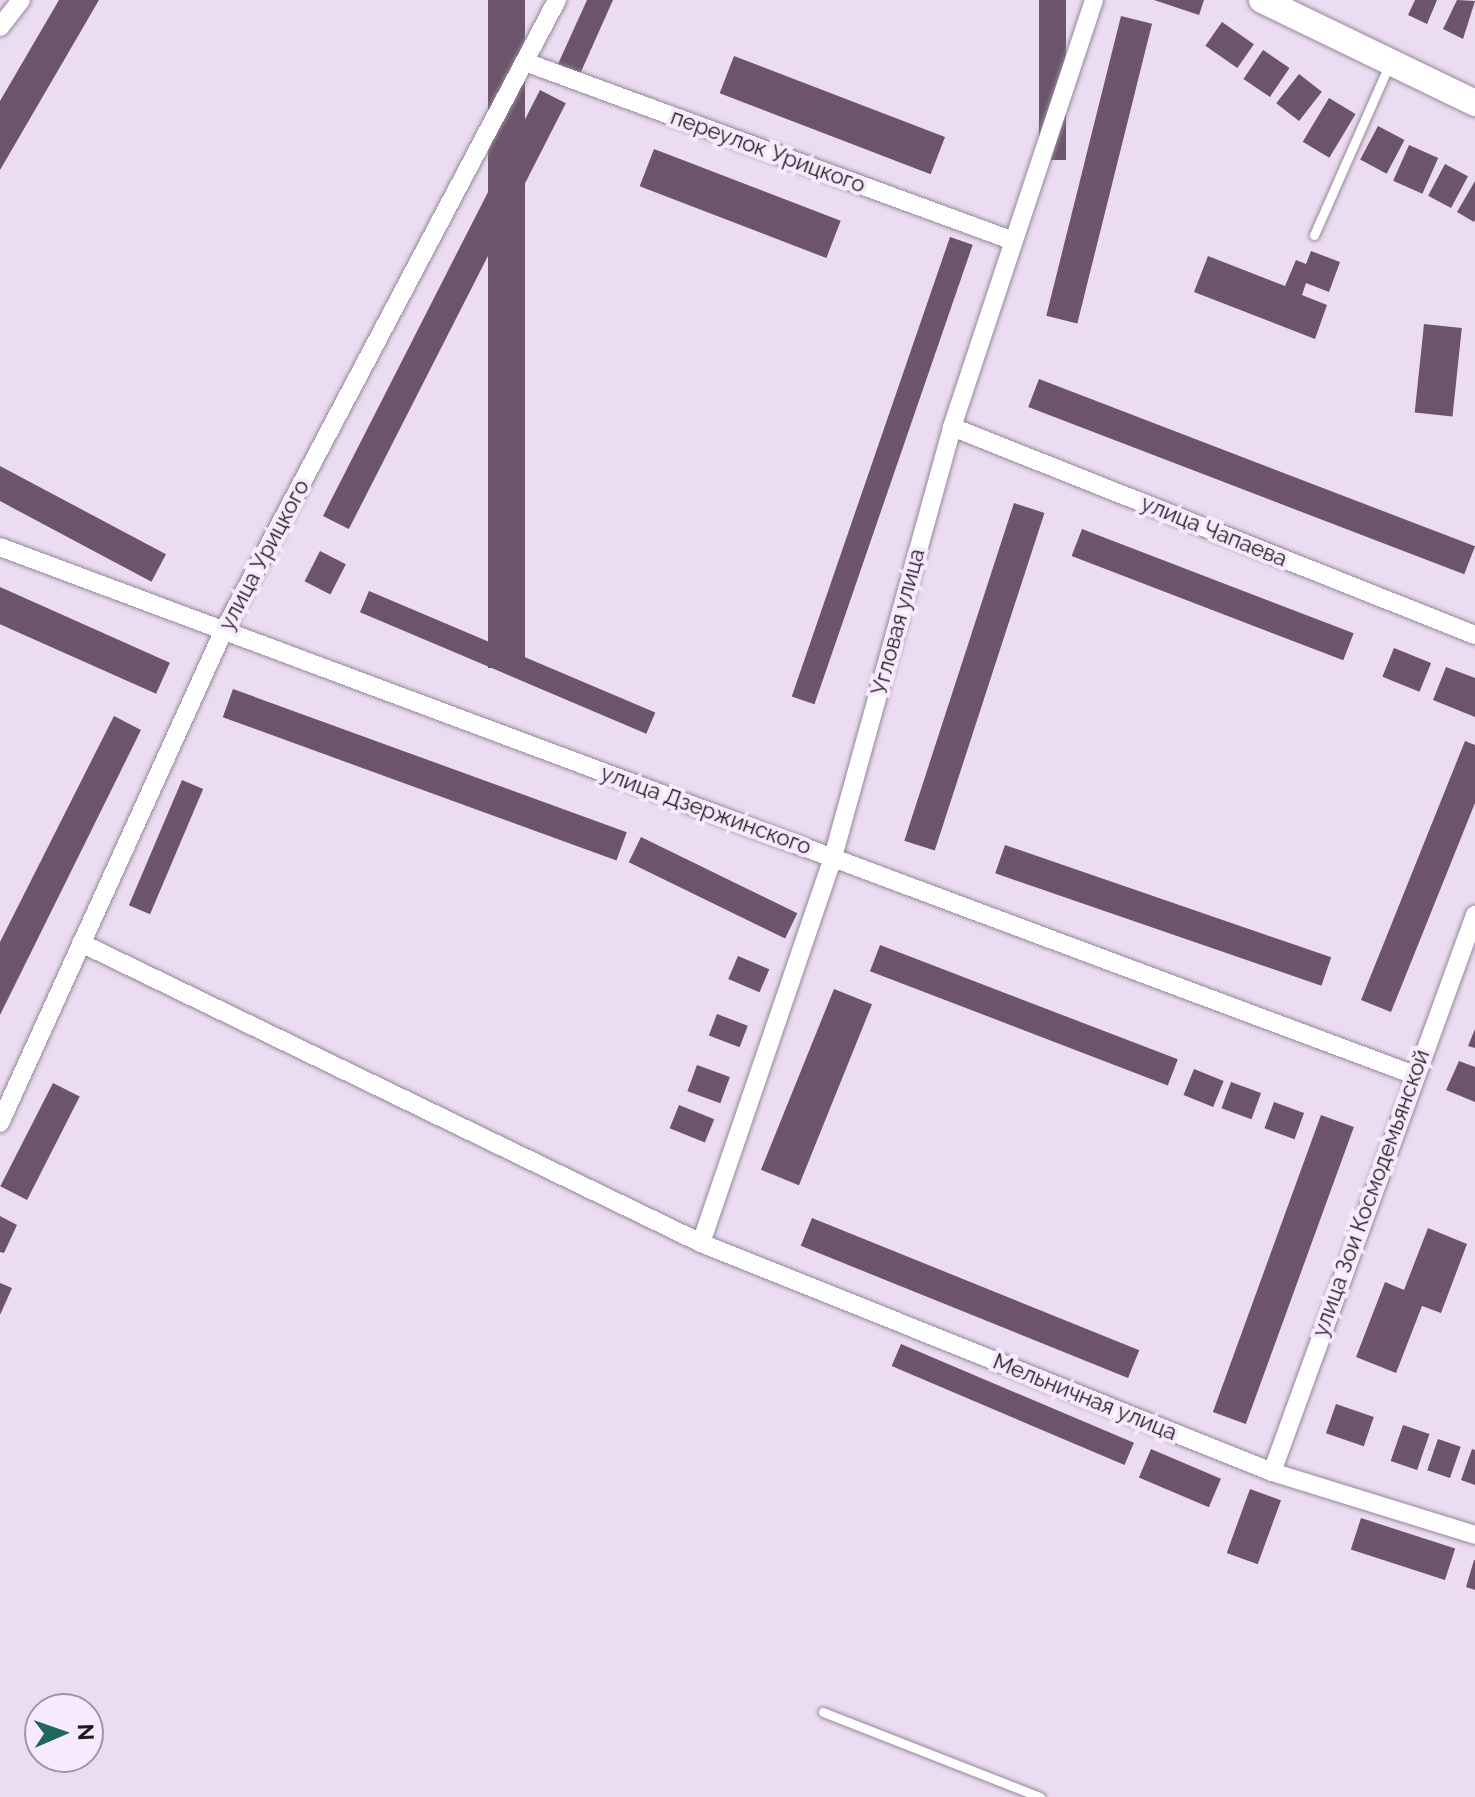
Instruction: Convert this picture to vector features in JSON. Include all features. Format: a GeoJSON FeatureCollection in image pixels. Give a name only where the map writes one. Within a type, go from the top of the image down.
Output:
{"type":"FeatureCollection","features":[{"type":"Feature","properties":{"kind":"street"},"geometry":{"type":"LineString","coordinates":[[0,27],[21,0]]}},
{"type":"Feature","properties":{"kind":"street","name":"улица Урицкого"},"geometry":{"type":"LineString","coordinates":[[0,1123],[223,632],[557,0]]}},
{"type":"Feature","properties":{"kind":"street","name":"Угловая улица"},"geometry":{"type":"LineString","coordinates":[[701,1243],[833,857],[952,427],[1011,240],[1094,0]]}},
{"type":"Feature","properties":{"kind":"street"},"geometry":{"type":"LineString","coordinates":[[1262,0],[1475,103]]}},
{"type":"Feature","properties":{"kind":"street","name":"переулок Урицкого"},"geometry":{"type":"LineString","coordinates":[[525,62],[1011,240]]}},
{"type":"Feature","properties":{"kind":"street","name":"улица Чапаева"},"geometry":{"type":"LineString","coordinates":[[952,427],[1475,635]]}},
{"type":"Feature","properties":{"kind":"street","name":"улица Дзержинского"},"geometry":{"type":"LineString","coordinates":[[0,547],[1412,1074]]}},
{"type":"Feature","properties":{"kind":"street","name":"улица Зои Космодемьянской"},"geometry":{"type":"LineString","coordinates":[[1272,1472],[1412,1074],[1475,915]]}},
{"type":"Feature","properties":{"kind":"street","name":"Мельничная улица"},"geometry":{"type":"LineString","coordinates":[[81,943],[701,1243],[1272,1472],[1475,1535]]}},
{"type":"Feature","properties":{"kind":"lane"},"geometry":{"type":"LineString","coordinates":[[1314,235],[1390,62]]}},
{"type":"Feature","properties":{"kind":"lane"},"geometry":{"type":"LineString","coordinates":[[823,1712],[1040,1797]]}},
{"type":"Feature","properties":{"kind":"building"},"geometry":{"type":"Polygon","coordinates":[[[59,0],[99,0],[0,170],[0,101],[59,0]]]}},
{"type":"Feature","properties":{"kind":"building"},"geometry":{"type":"Polygon","coordinates":[[[488,0],[525,0],[525,668],[488,668],[488,0]]]}},
{"type":"Feature","properties":{"kind":"building"},"geometry":{"type":"Polygon","coordinates":[[[587,0],[613,0],[580,74],[558,64],[587,0]]]}},
{"type":"Feature","properties":{"kind":"building"},"geometry":{"type":"Polygon","coordinates":[[[1039,0],[1066,0],[1066,160],[1039,160],[1039,0]]]}},
{"type":"Feature","properties":{"kind":"building"},"geometry":{"type":"Polygon","coordinates":[[[1154,0],[1204,0],[1199,15],[1154,0]]]}},
{"type":"Feature","properties":{"kind":"building"},"geometry":{"type":"Polygon","coordinates":[[[1415,0],[1437,0],[1427,24],[1408,15],[1415,0]]]}},
{"type":"Feature","properties":{"kind":"building"},"geometry":{"type":"Polygon","coordinates":[[[1457,0],[1475,1],[1463,39],[1443,29],[1457,0]]]}},
{"type":"Feature","properties":{"kind":"building"},"geometry":{"type":"Polygon","coordinates":[[[1121,16],[1152,24],[1077,324],[1046,316],[1121,16]]]}},
{"type":"Feature","properties":{"kind":"building"},"geometry":{"type":"Polygon","coordinates":[[[1222,22],[1254,44],[1237,68],[1205,46],[1222,22]]]}},
{"type":"Feature","properties":{"kind":"building"},"geometry":{"type":"Polygon","coordinates":[[[1263,50],[1290,68],[1270,97],[1243,79],[1263,50]]]}},
{"type":"Feature","properties":{"kind":"building"},"geometry":{"type":"Polygon","coordinates":[[[734,56],[945,137],[931,174],[720,93],[734,56]]]}},
{"type":"Feature","properties":{"kind":"building"},"geometry":{"type":"Polygon","coordinates":[[[1299,74],[1322,92],[1299,121],[1276,103],[1299,74]]]}},
{"type":"Feature","properties":{"kind":"building"},"geometry":{"type":"Polygon","coordinates":[[[540,90],[566,103],[349,529],[323,516],[540,90]]]}},
{"type":"Feature","properties":{"kind":"building"},"geometry":{"type":"Polygon","coordinates":[[[1329,98],[1356,114],[1329,158],[1303,142],[1329,98]]]}},
{"type":"Feature","properties":{"kind":"building"},"geometry":{"type":"Polygon","coordinates":[[[1378,126],[1404,140],[1387,174],[1360,160],[1378,126]]]}},
{"type":"Feature","properties":{"kind":"building"},"geometry":{"type":"Polygon","coordinates":[[[1409,145],[1438,158],[1422,194],[1393,181],[1409,145]]]}},
{"type":"Feature","properties":{"kind":"building"},"geometry":{"type":"Polygon","coordinates":[[[654,149],[841,221],[826,258],[640,186],[654,149]]]}},
{"type":"Feature","properties":{"kind":"building"},"geometry":{"type":"Polygon","coordinates":[[[1445,164],[1468,176],[1451,208],[1428,196],[1445,164]]]}},
{"type":"Feature","properties":{"kind":"building"},"geometry":{"type":"Polygon","coordinates":[[[1475,181],[1475,220],[1474,222],[1457,212],[1475,181]]]}},
{"type":"Feature","properties":{"kind":"building"},"geometry":{"type":"Polygon","coordinates":[[[950,237],[973,245],[814,704],[792,697],[950,237]]]}},
{"type":"Feature","properties":{"kind":"building"},"geometry":{"type":"Polygon","coordinates":[[[1311,251],[1340,262],[1329,292],[1306,283],[1302,295],[1327,305],[1315,339],[1194,292],[1208,256],[1285,286],[1296,260],[1306,264],[1311,251]]]}},
{"type":"Feature","properties":{"kind":"building"},"geometry":{"type":"Polygon","coordinates":[[[1424,324],[1462,328],[1452,416],[1415,413],[1424,324]]]}},
{"type":"Feature","properties":{"kind":"building"},"geometry":{"type":"Polygon","coordinates":[[[1039,379],[1475,546],[1464,574],[1028,407],[1039,379]]]}},
{"type":"Feature","properties":{"kind":"building"},"geometry":{"type":"Polygon","coordinates":[[[0,466],[166,554],[151,582],[0,501],[0,466]]]}},
{"type":"Feature","properties":{"kind":"building"},"geometry":{"type":"Polygon","coordinates":[[[1014,503],[1044,513],[935,851],[904,841],[1014,503]]]}},
{"type":"Feature","properties":{"kind":"building"},"geometry":{"type":"Polygon","coordinates":[[[1082,529],[1354,633],[1343,660],[1072,556],[1082,529]]]}},
{"type":"Feature","properties":{"kind":"building"},"geometry":{"type":"Polygon","coordinates":[[[320,551],[346,564],[330,594],[305,581],[320,551]]]}},
{"type":"Feature","properties":{"kind":"building"},"geometry":{"type":"Polygon","coordinates":[[[0,587],[170,663],[156,694],[0,624],[0,587]]]}},
{"type":"Feature","properties":{"kind":"building"},"geometry":{"type":"Polygon","coordinates":[[[369,591],[655,713],[646,734],[360,612],[369,591]]]}},
{"type":"Feature","properties":{"kind":"building"},"geometry":{"type":"Polygon","coordinates":[[[1394,648],[1431,663],[1419,692],[1382,677],[1394,648]]]}},
{"type":"Feature","properties":{"kind":"building"},"geometry":{"type":"Polygon","coordinates":[[[1446,667],[1475,678],[1475,717],[1433,700],[1446,667]]]}},
{"type":"Feature","properties":{"kind":"building"},"geometry":{"type":"Polygon","coordinates":[[[233,689],[627,832],[616,860],[223,717],[233,689]]]}},
{"type":"Feature","properties":{"kind":"building"},"geometry":{"type":"Polygon","coordinates":[[[114,716],[141,730],[0,1015],[0,942],[114,716]]]}},
{"type":"Feature","properties":{"kind":"building"},"geometry":{"type":"Polygon","coordinates":[[[1465,741],[1475,745],[1475,803],[1391,1012],[1361,1000],[1465,741]]]}},
{"type":"Feature","properties":{"kind":"building"},"geometry":{"type":"Polygon","coordinates":[[[182,780],[203,789],[150,914],[129,905],[182,780]]]}},
{"type":"Feature","properties":{"kind":"building"},"geometry":{"type":"Polygon","coordinates":[[[641,837],[797,913],[785,938],[629,862],[641,837]]]}},
{"type":"Feature","properties":{"kind":"building"},"geometry":{"type":"Polygon","coordinates":[[[1005,845],[1331,957],[1321,986],[995,873],[1005,845]]]}},
{"type":"Feature","properties":{"kind":"building"},"geometry":{"type":"Polygon","coordinates":[[[880,945],[1178,1059],[1168,1085],[870,971],[880,945]]]}},
{"type":"Feature","properties":{"kind":"building"},"geometry":{"type":"Polygon","coordinates":[[[738,956],[769,969],[760,992],[728,979],[738,956]]]}},
{"type":"Feature","properties":{"kind":"building"},"geometry":{"type":"Polygon","coordinates":[[[834,989],[872,1004],[799,1185],[761,1170],[834,989]]]}},
{"type":"Feature","properties":{"kind":"building"},"geometry":{"type":"Polygon","coordinates":[[[717,1014],[748,1026],[740,1047],[709,1035],[717,1014]]]}},
{"type":"Feature","properties":{"kind":"building"},"geometry":{"type":"Polygon","coordinates":[[[1475,1029],[1475,1048],[1468,1046],[1475,1029]]]}},
{"type":"Feature","properties":{"kind":"building"},"geometry":{"type":"Polygon","coordinates":[[[1459,1061],[1475,1067],[1475,1102],[1446,1090],[1459,1061]]]}},
{"type":"Feature","properties":{"kind":"building"},"geometry":{"type":"Polygon","coordinates":[[[697,1065],[730,1077],[720,1103],[687,1091],[697,1065]]]}},
{"type":"Feature","properties":{"kind":"building"},"geometry":{"type":"Polygon","coordinates":[[[1194,1069],[1224,1081],[1213,1107],[1184,1095],[1194,1069]]]}},
{"type":"Feature","properties":{"kind":"building"},"geometry":{"type":"Polygon","coordinates":[[[1231,1082],[1261,1093],[1251,1119],[1221,1108],[1231,1082]]]}},
{"type":"Feature","properties":{"kind":"building"},"geometry":{"type":"Polygon","coordinates":[[[53,1083],[80,1097],[27,1200],[0,1186],[53,1083]]]}},
{"type":"Feature","properties":{"kind":"building"},"geometry":{"type":"Polygon","coordinates":[[[1274,1102],[1304,1113],[1294,1139],[1264,1128],[1274,1102]]]}},
{"type":"Feature","properties":{"kind":"building"},"geometry":{"type":"Polygon","coordinates":[[[679,1105],[714,1119],[705,1142],[670,1128],[679,1105]]]}},
{"type":"Feature","properties":{"kind":"building"},"geometry":{"type":"Polygon","coordinates":[[[1321,1115],[1354,1127],[1246,1424],[1213,1412],[1321,1115]]]}},
{"type":"Feature","properties":{"kind":"building"},"geometry":{"type":"Polygon","coordinates":[[[0,1216],[17,1225],[4,1253],[0,1252],[0,1216]]]}},
{"type":"Feature","properties":{"kind":"building"},"geometry":{"type":"Polygon","coordinates":[[[812,1218],[1139,1350],[1128,1378],[801,1246],[812,1218]]]}},
{"type":"Feature","properties":{"kind":"building"},"geometry":{"type":"Polygon","coordinates":[[[1428,1228],[1467,1244],[1441,1313],[1422,1306],[1396,1373],[1356,1357],[1385,1282],[1404,1290],[1428,1228]]]}},
{"type":"Feature","properties":{"kind":"building"},"geometry":{"type":"Polygon","coordinates":[[[0,1283],[12,1288],[0,1315],[0,1283]]]}},
{"type":"Feature","properties":{"kind":"building"},"geometry":{"type":"Polygon","coordinates":[[[901,1344],[1134,1443],[1125,1465],[892,1366],[901,1344]]]}},
{"type":"Feature","properties":{"kind":"building"},"geometry":{"type":"Polygon","coordinates":[[[1336,1404],[1374,1417],[1364,1446],[1326,1433],[1336,1404]]]}},
{"type":"Feature","properties":{"kind":"building"},"geometry":{"type":"Polygon","coordinates":[[[1403,1425],[1429,1434],[1417,1470],[1391,1461],[1403,1425]]]}},
{"type":"Feature","properties":{"kind":"building"},"geometry":{"type":"Polygon","coordinates":[[[1438,1439],[1461,1447],[1450,1478],[1427,1470],[1438,1439]]]}},
{"type":"Feature","properties":{"kind":"building"},"geometry":{"type":"Polygon","coordinates":[[[1151,1449],[1221,1479],[1209,1507],[1139,1478],[1151,1449]]]}},
{"type":"Feature","properties":{"kind":"building"},"geometry":{"type":"Polygon","coordinates":[[[1472,1449],[1475,1450],[1475,1485],[1461,1480],[1472,1449]]]}},
{"type":"Feature","properties":{"kind":"building"},"geometry":{"type":"Polygon","coordinates":[[[1250,1489],[1281,1500],[1258,1564],[1227,1553],[1250,1489]]]}},
{"type":"Feature","properties":{"kind":"building"},"geometry":{"type":"Polygon","coordinates":[[[1361,1518],[1455,1549],[1445,1580],[1351,1549],[1361,1518]]]}},
{"type":"Feature","properties":{"kind":"building"},"geometry":{"type":"Polygon","coordinates":[[[1475,1560],[1475,1590],[1466,1587],[1475,1560]]]}}]}
